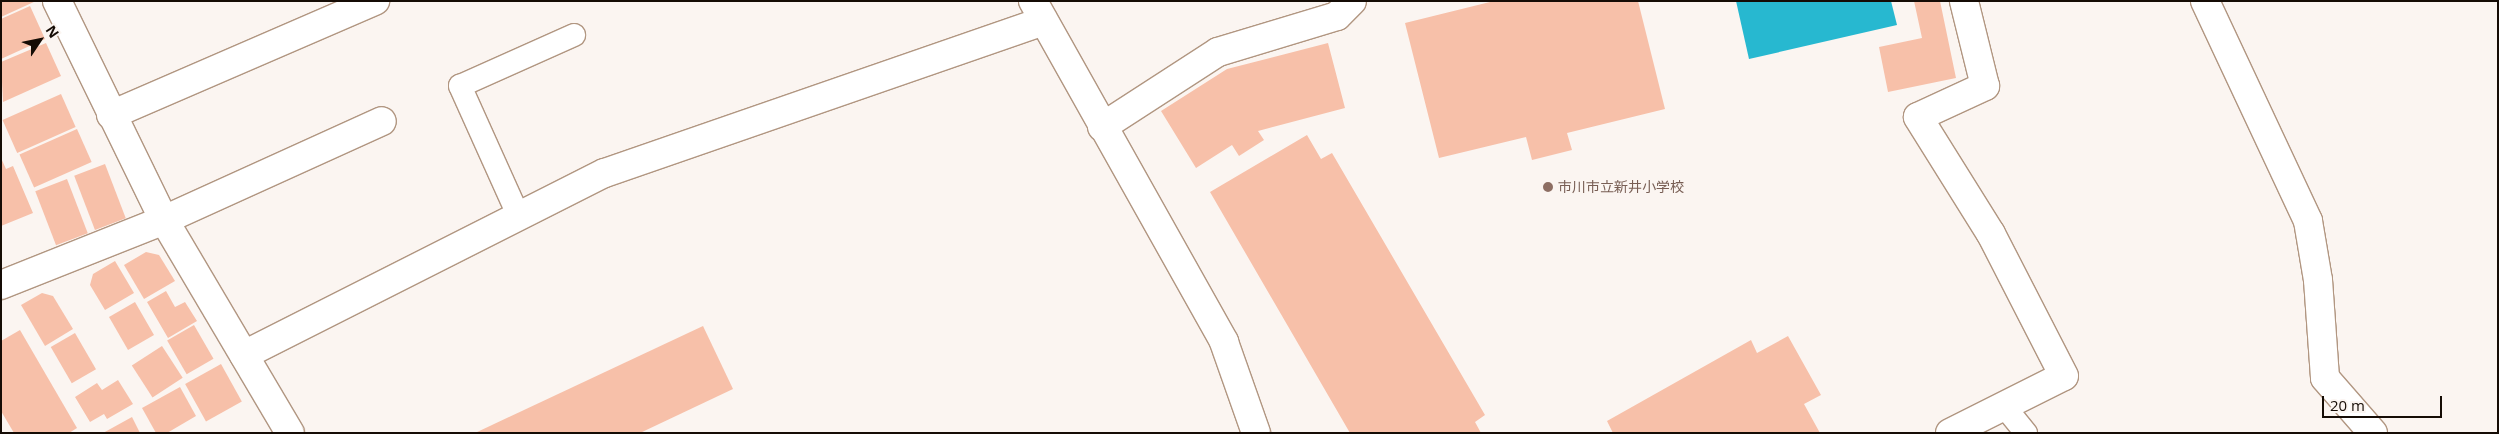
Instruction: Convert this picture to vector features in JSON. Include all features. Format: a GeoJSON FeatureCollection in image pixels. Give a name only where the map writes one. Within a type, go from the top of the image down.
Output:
{"type":"FeatureCollection","features":[{"type":"Feature","properties":{"kind":"street"},"geometry":{"type":"LineString","coordinates":[[57,1],[110,114],[164,220],[290,433]]}},
{"type":"Feature","properties":{"kind":"street"},"geometry":{"type":"LineString","coordinates":[[110,114],[375,1]]}},
{"type":"Feature","properties":{"kind":"street"},"geometry":{"type":"LineString","coordinates":[[1102,127],[1218,52],[1337,16],[1352,1]]}},
{"type":"Feature","properties":{"kind":"street"},"geometry":{"type":"LineString","coordinates":[[1950,433],[2064,376],[1991,234],[1918,117],[1985,86],[1964,1]]}},
{"type":"Feature","properties":{"kind":"street"},"geometry":{"type":"LineString","coordinates":[[2205,1],[2308,221],[2318,280],[2325,378],[2373,433]]}},
{"type":"Feature","properties":{"kind":"street"},"geometry":{"type":"LineString","coordinates":[[244,355],[605,173],[1038,11],[1224,342],[1255,433]]}},
{"type":"Feature","properties":{"kind":"street"},"geometry":{"type":"LineString","coordinates":[[1,285],[164,220],[382,121]]}},
{"type":"Feature","properties":{"kind":"lane"},"geometry":{"type":"LineString","coordinates":[[519,217],[460,86],[574,35]]}},
{"type":"Feature","properties":{"kind":"lane"},"geometry":{"type":"LineString","coordinates":[[2004,406],[2026,433]]}},
{"type":"Feature","properties":{"kind":"water"},"geometry":{"type":"Polygon","coordinates":[[[1736,1],[1891,1],[1897,25],[1749,59],[1736,1]]]}},
{"type":"Feature","properties":{"kind":"building"},"geometry":{"type":"Polygon","coordinates":[[[1,1],[36,1],[1,17],[1,1]]]}},
{"type":"Feature","properties":{"kind":"building"},"geometry":{"type":"Polygon","coordinates":[[[1494,1],[1638,1],[1665,109],[1567,133],[1572,150],[1532,160],[1526,137],[1439,158],[1405,23],[1494,1]]]}},
{"type":"Feature","properties":{"kind":"building"},"geometry":{"type":"Polygon","coordinates":[[[1914,1],[1940,1],[1956,78],[1888,92],[1879,47],[1922,38],[1914,1]]]}},
{"type":"Feature","properties":{"kind":"building"},"geometry":{"type":"Polygon","coordinates":[[[30,6],[45,39],[1,59],[1,19],[30,6]]]}},
{"type":"Feature","properties":{"kind":"building"},"geometry":{"type":"Polygon","coordinates":[[[46,43],[61,76],[3,102],[1,62],[46,43]]]}},
{"type":"Feature","properties":{"kind":"building"},"geometry":{"type":"Polygon","coordinates":[[[1328,43],[1345,108],[1258,131],[1264,140],[1239,156],[1232,145],[1196,168],[1161,111],[1227,69],[1328,43]]]}},
{"type":"Feature","properties":{"kind":"building"},"geometry":{"type":"Polygon","coordinates":[[[61,94],[76,127],[17,153],[3,120],[61,94]]]}},
{"type":"Feature","properties":{"kind":"building"},"geometry":{"type":"Polygon","coordinates":[[[77,129],[92,162],[34,188],[19,155],[77,129]]]}},
{"type":"Feature","properties":{"kind":"building"},"geometry":{"type":"Polygon","coordinates":[[[1307,135],[1321,159],[1332,153],[1485,415],[1475,422],[1481,433],[1350,433],[1210,192],[1307,135]]]}},
{"type":"Feature","properties":{"kind":"building"},"geometry":{"type":"Polygon","coordinates":[[[1,158],[6,169],[13,166],[33,213],[1,226],[1,158]]]}},
{"type":"Feature","properties":{"kind":"building"},"geometry":{"type":"Polygon","coordinates":[[[105,164],[126,218],[95,230],[74,176],[105,164]]]}},
{"type":"Feature","properties":{"kind":"building"},"geometry":{"type":"Polygon","coordinates":[[[67,179],[88,233],[56,245],[35,191],[67,179]]]}},
{"type":"Feature","properties":{"kind":"building"},"geometry":{"type":"Polygon","coordinates":[[[146,252],[159,255],[175,281],[144,299],[124,265],[146,252]]]}},
{"type":"Feature","properties":{"kind":"building"},"geometry":{"type":"Polygon","coordinates":[[[115,261],[134,293],[105,310],[90,285],[93,274],[115,261]]]}},
{"type":"Feature","properties":{"kind":"building"},"geometry":{"type":"Polygon","coordinates":[[[166,291],[175,307],[185,302],[197,321],[168,338],[147,302],[166,291]]]}},
{"type":"Feature","properties":{"kind":"building"},"geometry":{"type":"Polygon","coordinates":[[[42,293],[53,296],[73,329],[45,346],[21,305],[42,293]]]}},
{"type":"Feature","properties":{"kind":"building"},"geometry":{"type":"Polygon","coordinates":[[[135,302],[154,335],[128,350],[109,317],[135,302]]]}},
{"type":"Feature","properties":{"kind":"building"},"geometry":{"type":"Polygon","coordinates":[[[194,325],[214,359],[187,374],[167,340],[194,325]]]}},
{"type":"Feature","properties":{"kind":"building"},"geometry":{"type":"Polygon","coordinates":[[[703,326],[733,389],[640,433],[475,433],[703,326]]]}},
{"type":"Feature","properties":{"kind":"building"},"geometry":{"type":"Polygon","coordinates":[[[20,330],[77,428],[69,433],[14,433],[1,411],[1,341],[20,330]]]}},
{"type":"Feature","properties":{"kind":"building"},"geometry":{"type":"Polygon","coordinates":[[[75,333],[96,369],[72,383],[51,347],[75,333]]]}},
{"type":"Feature","properties":{"kind":"building"},"geometry":{"type":"Polygon","coordinates":[[[1788,336],[1821,395],[1804,404],[1820,433],[1613,433],[1607,421],[1751,340],[1757,353],[1788,336]]]}},
{"type":"Feature","properties":{"kind":"building"},"geometry":{"type":"Polygon","coordinates":[[[162,346],[183,378],[153,397],[132,366],[162,346]]]}},
{"type":"Feature","properties":{"kind":"building"},"geometry":{"type":"Polygon","coordinates":[[[221,364],[242,402],[206,421],[185,384],[221,364]]]}},
{"type":"Feature","properties":{"kind":"building"},"geometry":{"type":"Polygon","coordinates":[[[118,380],[133,404],[107,419],[104,414],[90,422],[75,397],[97,383],[102,390],[118,380]]]}},
{"type":"Feature","properties":{"kind":"building"},"geometry":{"type":"Polygon","coordinates":[[[180,387],[196,416],[167,433],[156,433],[142,408],[180,387]]]}},
{"type":"Feature","properties":{"kind":"building"},"geometry":{"type":"Polygon","coordinates":[[[132,417],[140,433],[103,433],[132,417]]]}},
{"type":"Feature","properties":{"kind":"place","name":"市川市立新井小学校"},"geometry":{"type":"Point","coordinates":[1548,187]}}]}
